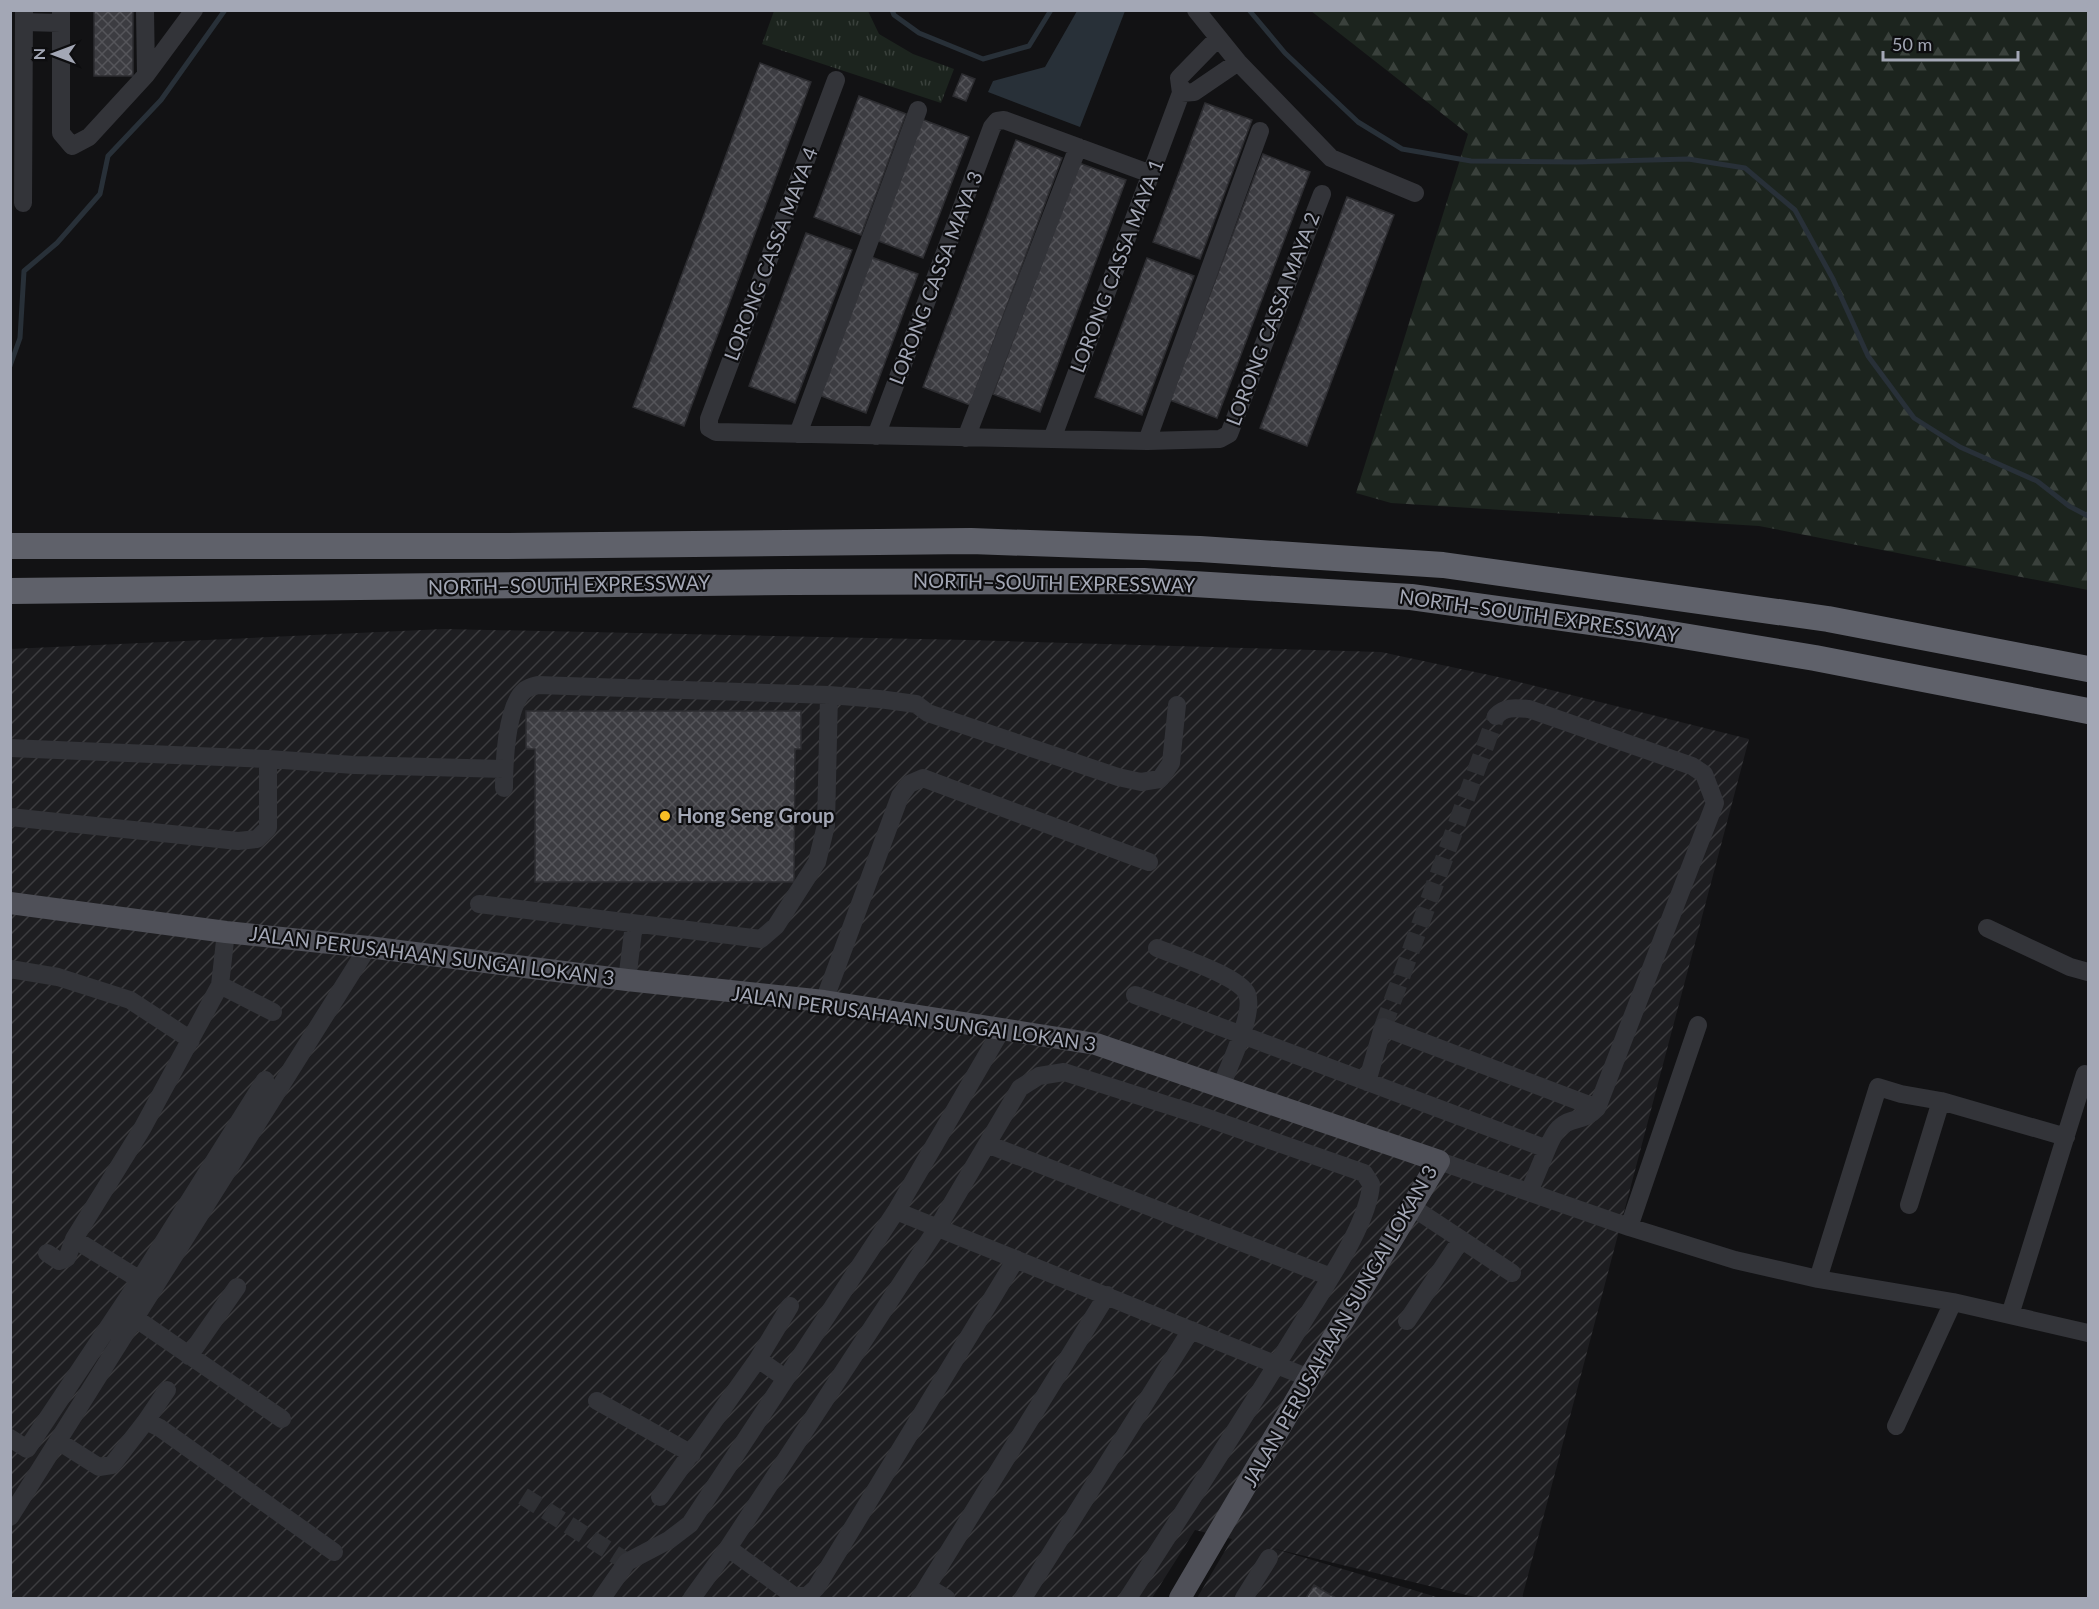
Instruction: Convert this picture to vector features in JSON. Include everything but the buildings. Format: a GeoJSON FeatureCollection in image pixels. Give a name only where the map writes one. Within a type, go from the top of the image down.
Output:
{"type":"FeatureCollection","features":[{"type":"Feature","properties":{"kind":"highway","name":"NORTH–SOUTH EXPRESSWAY"},"geometry":{"type":"LineString","coordinates":[[10,546],[500,546],[971,541],[1200,549],[1443,565],[1828,619],[2088,669]]}},
{"type":"Feature","properties":{"kind":"highway","name":"NORTH–SOUTH EXPRESSWAY"},"geometry":{"type":"LineString","coordinates":[[10,591],[791,582],[1144,581],[1411,597],[1652,631],[1815,658],[2088,711]]}},
{"type":"Feature","properties":{"kind":"main road","name":"JALAN PERUSAHAAN SUNGAI LOKAN 3"},"geometry":{"type":"LineString","coordinates":[[10,903],[226,932],[824,1001],[1096,1044],[1439,1161],[1180,1599]]}},
{"type":"Feature","properties":{"kind":"street"},"geometry":{"type":"LineString","coordinates":[[145,10],[146,75]]}},
{"type":"Feature","properties":{"kind":"street"},"geometry":{"type":"LineString","coordinates":[[23,203],[17,170],[24,16],[61,17],[61,133],[72,146],[89,137],[146,75],[194,10]]}},
{"type":"Feature","properties":{"kind":"street"},"geometry":{"type":"LineString","coordinates":[[1196,10],[1238,62],[1331,158],[1415,193]]}},
{"type":"Feature","properties":{"kind":"street","name":"LORONG CASSA MAYA 1"},"geometry":{"type":"LineString","coordinates":[[1052,439],[1181,93],[1179,78],[1218,38]]}},
{"type":"Feature","properties":{"kind":"street"},"geometry":{"type":"LineString","coordinates":[[1181,93],[1194,92],[1238,62]]}},
{"type":"Feature","properties":{"kind":"street","name":"LORONG CASSA MAYA 4"},"geometry":{"type":"LineString","coordinates":[[798,434],[716,432],[709,428],[709,419],[836,80]]}},
{"type":"Feature","properties":{"kind":"street"},"geometry":{"type":"LineString","coordinates":[[918,110],[798,434],[1147,441],[1260,131]]}},
{"type":"Feature","properties":{"kind":"street","name":"LORONG CASSA MAYA 3"},"geometry":{"type":"LineString","coordinates":[[876,436],[992,127],[997,121],[1004,120],[1078,147]]}},
{"type":"Feature","properties":{"kind":"street"},"geometry":{"type":"LineString","coordinates":[[966,438],[1078,147],[1151,174]]}},
{"type":"Feature","properties":{"kind":"street","name":"LORONG CASSA MAYA 2"},"geometry":{"type":"LineString","coordinates":[[1147,441],[1220,440],[1229,434],[1322,194]]}},
{"type":"Feature","properties":{"kind":"street"},"geometry":{"type":"LineString","coordinates":[[504,788],[508,725],[524,691],[538,685],[830,695],[916,704],[928,713],[1118,777],[1141,782],[1160,779],[1170,763],[1177,705]]}},
{"type":"Feature","properties":{"kind":"street"},"geometry":{"type":"LineString","coordinates":[[479,904],[760,939],[776,926],[817,862],[826,825],[830,695]]}},
{"type":"Feature","properties":{"kind":"street"},"geometry":{"type":"LineString","coordinates":[[1496,716],[1501,710],[1511,708],[1529,710],[1692,766],[1704,774],[1715,803],[1597,1108],[1589,1117],[1563,1124],[1557,1129],[1529,1192]]}},
{"type":"Feature","properties":{"kind":"street"},"geometry":{"type":"LineString","coordinates":[[10,748],[354,765],[504,769]]}},
{"type":"Feature","properties":{"kind":"street"},"geometry":{"type":"LineString","coordinates":[[10,818],[238,841],[257,839],[268,828],[268,759]]}},
{"type":"Feature","properties":{"kind":"street"},"geometry":{"type":"LineString","coordinates":[[824,1001],[900,796],[909,784],[923,778],[1149,862]]}},
{"type":"Feature","properties":{"kind":"street"},"geometry":{"type":"LineString","coordinates":[[627,980],[634,924]]}},
{"type":"Feature","properties":{"kind":"street"},"geometry":{"type":"LineString","coordinates":[[1987,928],[2070,967],[2088,972]]}},
{"type":"Feature","properties":{"kind":"street"},"geometry":{"type":"LineString","coordinates":[[47,1253],[59,1261],[67,1258],[74,1239],[142,1129],[220,985],[226,932]]}},
{"type":"Feature","properties":{"kind":"street"},"geometry":{"type":"LineString","coordinates":[[27,1449],[147,1284],[368,947]]}},
{"type":"Feature","properties":{"kind":"street"},"geometry":{"type":"LineString","coordinates":[[1157,948],[1231,978],[1243,988],[1248,996],[1247,1017],[1242,1035],[1221,1086]]}},
{"type":"Feature","properties":{"kind":"street"},"geometry":{"type":"LineString","coordinates":[[10,969],[58,977],[130,1000],[191,1040]]}},
{"type":"Feature","properties":{"kind":"street"},"geometry":{"type":"LineString","coordinates":[[220,985],[273,1012]]}},
{"type":"Feature","properties":{"kind":"street"},"geometry":{"type":"LineString","coordinates":[[1135,995],[1547,1149]]}},
{"type":"Feature","properties":{"kind":"street"},"geometry":{"type":"LineString","coordinates":[[1629,1227],[1698,1025]]}},
{"type":"Feature","properties":{"kind":"street"},"geometry":{"type":"LineString","coordinates":[[1366,1082],[1383,1027],[1597,1108]]}},
{"type":"Feature","properties":{"kind":"street"},"geometry":{"type":"LineString","coordinates":[[603,1599],[627,1562],[669,1540],[690,1524],[785,1378],[903,1214],[1002,1029]]}},
{"type":"Feature","properties":{"kind":"street"},"geometry":{"type":"LineString","coordinates":[[692,1599],[724,1554],[938,1227],[1020,1088],[1039,1076],[1064,1072],[1202,1116],[1364,1173],[1371,1184],[1367,1210],[1330,1277],[1277,1365],[1128,1599]]}},
{"type":"Feature","properties":{"kind":"street"},"geometry":{"type":"LineString","coordinates":[[2010,1315],[2085,1074]]}},
{"type":"Feature","properties":{"kind":"street"},"geometry":{"type":"LineString","coordinates":[[10,1517],[135,1318],[147,1284],[265,1080]]}},
{"type":"Feature","properties":{"kind":"street"},"geometry":{"type":"LineString","coordinates":[[1818,1279],[1878,1087],[1901,1094],[1941,1101],[2066,1137]]}},
{"type":"Feature","properties":{"kind":"street"},"geometry":{"type":"LineString","coordinates":[[1909,1205],[1941,1101]]}},
{"type":"Feature","properties":{"kind":"street"},"geometry":{"type":"LineString","coordinates":[[987,1144],[1330,1277]]}},
{"type":"Feature","properties":{"kind":"street"},"geometry":{"type":"LineString","coordinates":[[1439,1161],[1629,1227],[1735,1260],[1818,1279],[1953,1302],[2088,1332]]}},
{"type":"Feature","properties":{"kind":"street"},"geometry":{"type":"LineString","coordinates":[[1412,1208],[1512,1273]]}},
{"type":"Feature","properties":{"kind":"street"},"geometry":{"type":"LineString","coordinates":[[903,1214],[1309,1378]]}},
{"type":"Feature","properties":{"kind":"street"},"geometry":{"type":"LineString","coordinates":[[74,1239],[147,1284]]}},
{"type":"Feature","properties":{"kind":"street"},"geometry":{"type":"LineString","coordinates":[[1407,1321],[1461,1240]]}},
{"type":"Feature","properties":{"kind":"street"},"geometry":{"type":"LineString","coordinates":[[724,1554],[794,1596],[807,1596],[816,1588],[1016,1259]]}},
{"type":"Feature","properties":{"kind":"street"},"geometry":{"type":"LineString","coordinates":[[189,1356],[237,1287]]}},
{"type":"Feature","properties":{"kind":"street"},"geometry":{"type":"LineString","coordinates":[[946,1599],[924,1593],[1107,1295]]}},
{"type":"Feature","properties":{"kind":"street"},"geometry":{"type":"LineString","coordinates":[[1896,1426],[1953,1302]]}},
{"type":"Feature","properties":{"kind":"street"},"geometry":{"type":"LineString","coordinates":[[660,1497],[758,1359],[790,1306]]}},
{"type":"Feature","properties":{"kind":"street"},"geometry":{"type":"LineString","coordinates":[[135,1318],[282,1419]]}},
{"type":"Feature","properties":{"kind":"street"},"geometry":{"type":"LineString","coordinates":[[1023,1599],[1191,1330]]}},
{"type":"Feature","properties":{"kind":"street"},"geometry":{"type":"LineString","coordinates":[[758,1359],[785,1378]]}},
{"type":"Feature","properties":{"kind":"street"},"geometry":{"type":"LineString","coordinates":[[58,1441],[99,1467],[112,1465],[147,1421],[167,1390]]}},
{"type":"Feature","properties":{"kind":"street"},"geometry":{"type":"LineString","coordinates":[[597,1401],[692,1454]]}},
{"type":"Feature","properties":{"kind":"street"},"geometry":{"type":"LineString","coordinates":[[147,1421],[334,1552]]}},
{"type":"Feature","properties":{"kind":"street"},"geometry":{"type":"LineString","coordinates":[[10,1438],[46,1460]]}},
{"type":"Feature","properties":{"kind":"street"},"geometry":{"type":"LineString","coordinates":[[1244,1599],[1269,1558]]}},
{"type":"Feature","properties":{"kind":"shaded area"},"geometry":{"type":"Polygon","coordinates":[[[1077,11],[1125,11],[1080,127],[988,92],[993,81],[1045,67],[1077,11]]]}},
{"type":"Feature","properties":{"kind":"shaded area"},"geometry":{"type":"Polygon","coordinates":[[[444,629],[968,640],[1381,652],[1503,678],[1749,739],[1522,1598],[1479,1598],[1272,1548],[1440,1598],[1197,1598],[1232,1539],[1195,1530],[1152,1598],[11,1598],[10,649],[444,629]]]}},
{"type":"Feature","properties":{"kind":"green space"},"geometry":{"type":"Polygon","coordinates":[[[774,11],[868,11],[879,34],[913,54],[954,69],[941,103],[762,44],[774,11]]]}},
{"type":"Feature","properties":{"kind":"green space"},"geometry":{"type":"Polygon","coordinates":[[[1311,11],[2088,11],[2088,590],[1759,526],[1391,503],[1356,493],[1468,134],[1311,11]]]}},
{"type":"Feature","properties":{"kind":"waterway"},"geometry":{"type":"LineString","coordinates":[[10,366],[20,338],[24,271],[57,243],[100,194],[108,156],[161,100],[225,10]]}},
{"type":"Feature","properties":{"kind":"waterway"},"geometry":{"type":"LineString","coordinates":[[892,10],[894,15],[919,33],[983,59],[1029,46],[1051,10]]}},
{"type":"Feature","properties":{"kind":"waterway"},"geometry":{"type":"LineString","coordinates":[[1249,10],[1285,53],[1358,122],[1402,149],[1471,161],[1577,162],[1688,159],[1745,168],[1795,210],[1833,279],[1868,356],[1914,418],[1960,447],[2037,481],[2069,506],[2088,516]]}},
{"type":"Feature","properties":{"kind":"tunnel"},"geometry":{"type":"LineString","coordinates":[[1383,1027],[1496,716]]}},
{"type":"Feature","properties":{"kind":"tunnel"},"geometry":{"type":"LineString","coordinates":[[523,1496],[627,1562]]}},
{"type":"Feature","properties":{"kind":"place","name":"Hong Seng Group"},"geometry":{"type":"Point","coordinates":[665,816]}}]}
